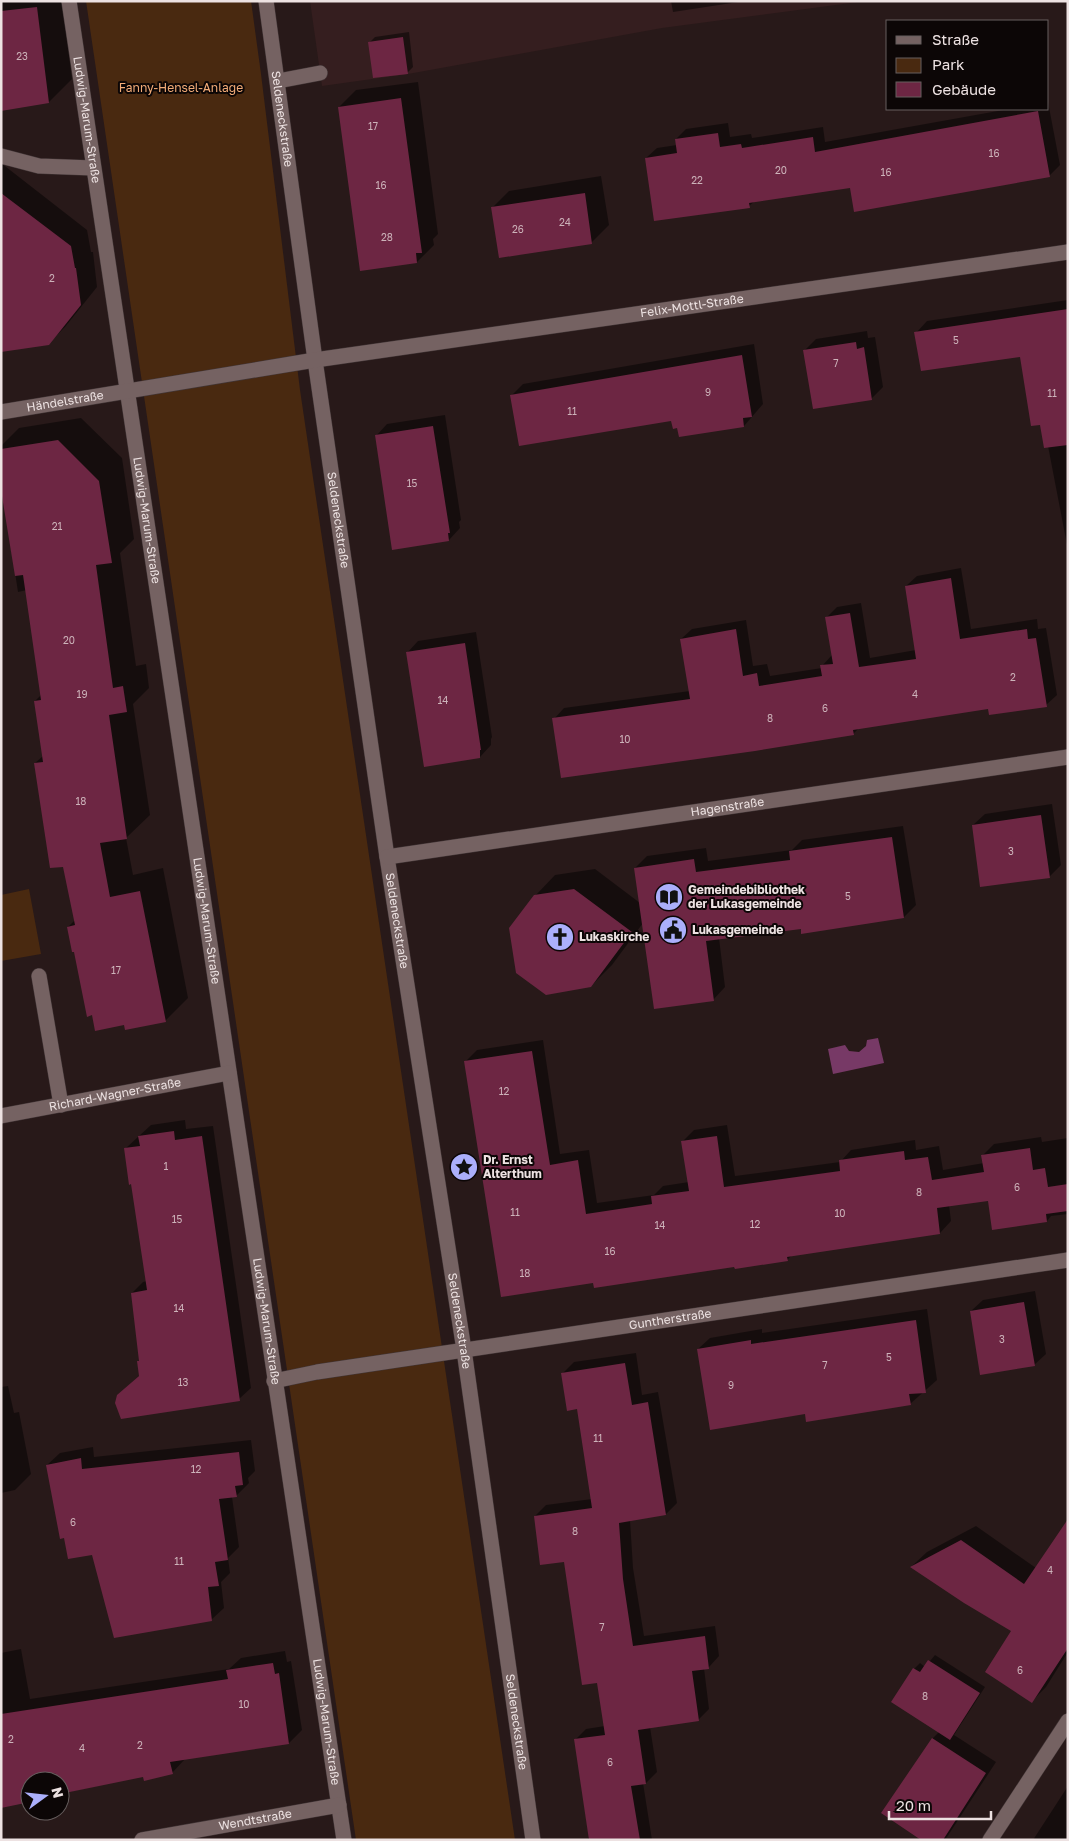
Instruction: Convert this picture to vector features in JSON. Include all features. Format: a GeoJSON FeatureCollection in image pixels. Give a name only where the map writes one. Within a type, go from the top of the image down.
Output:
{"type":"FeatureCollection","features":[{"type":"Feature","properties":{"kind":"street","name":"Ludwig-Marum-Straße"},"geometry":{"type":"LineString","coordinates":[[68,1],[128,390],[274,1381],[344,1840]]}},
{"type":"Feature","properties":{"kind":"street","name":"Seldeneckstraße"},"geometry":{"type":"LineString","coordinates":[[266,1],[387,857],[464,1350],[533,1840]]}},
{"type":"Feature","properties":{"kind":"street"},"geometry":{"type":"LineString","coordinates":[[278,81],[320,73]]}},
{"type":"Feature","properties":{"kind":"street"},"geometry":{"type":"LineString","coordinates":[[1,156],[39,166],[93,168]]}},
{"type":"Feature","properties":{"kind":"street","name":"Felix-Mottl-Straße"},"geometry":{"type":"LineString","coordinates":[[316,360],[1068,252]]}},
{"type":"Feature","properties":{"kind":"street"},"geometry":{"type":"LineString","coordinates":[[128,390],[316,360]]}},
{"type":"Feature","properties":{"kind":"street","name":"Händelstraße"},"geometry":{"type":"LineString","coordinates":[[1,412],[128,390]]}},
{"type":"Feature","properties":{"kind":"street","name":"Hagenstraße"},"geometry":{"type":"LineString","coordinates":[[387,857],[1068,757]]}},
{"type":"Feature","properties":{"kind":"street"},"geometry":{"type":"LineString","coordinates":[[39,976],[62,1105]]}},
{"type":"Feature","properties":{"kind":"street","name":"Richard-Wagner-Straße"},"geometry":{"type":"LineString","coordinates":[[1,1116],[229,1073]]}},
{"type":"Feature","properties":{"kind":"street","name":"Guntherstraße"},"geometry":{"type":"LineString","coordinates":[[274,1381],[317,1372],[1068,1260]]}},
{"type":"Feature","properties":{"kind":"street"},"geometry":{"type":"LineString","coordinates":[[990,1840],[1068,1721]]}},
{"type":"Feature","properties":{"kind":"street","name":"Wendtstraße"},"geometry":{"type":"LineString","coordinates":[[142,1840],[339,1805]]}},
{"type":"Feature","properties":{"kind":"shaded area"},"geometry":{"type":"Polygon","coordinates":[[[310,1],[866,1],[662,28],[408,74],[322,86],[310,1]]]}},
{"type":"Feature","properties":{"kind":"shaded area"},"geometry":{"type":"Polygon","coordinates":[[[878,1038],[884,1063],[833,1074],[828,1049],[845,1045],[849,1051],[859,1052],[866,1046],[867,1040],[878,1038]]]}},
{"type":"Feature","properties":{"kind":"green space","name":"Fanny-Hensel-Anlage"},"geometry":{"type":"Polygon","coordinates":[[[86,1],[251,1],[300,390],[515,1840],[356,1840],[86,1]]]}},
{"type":"Feature","properties":{"kind":"green space"},"geometry":{"type":"Polygon","coordinates":[[[29,889],[41,954],[1,961],[1,895],[29,889]]]}},
{"type":"Feature","properties":{"kind":"building"},"geometry":{"type":"Polygon","coordinates":[[[37,7],[49,103],[1,111],[1,11],[37,7]]]}},
{"type":"Feature","properties":{"kind":"building"},"geometry":{"type":"Polygon","coordinates":[[[403,37],[408,74],[373,78],[368,42],[403,37]]]}},
{"type":"Feature","properties":{"kind":"building"},"geometry":{"type":"Polygon","coordinates":[[[401,98],[422,253],[416,253],[417,263],[360,271],[338,107],[401,98]]]}},
{"type":"Feature","properties":{"kind":"building"},"geometry":{"type":"Polygon","coordinates":[[[1038,111],[1050,177],[854,212],[850,188],[749,203],[750,208],[654,221],[645,158],[677,153],[675,139],[718,133],[720,147],[741,144],[742,148],[813,137],[815,152],[1038,111]]]}},
{"type":"Feature","properties":{"kind":"building"},"geometry":{"type":"Polygon","coordinates":[[[1,193],[71,246],[81,305],[49,345],[1,352],[1,193]]]}},
{"type":"Feature","properties":{"kind":"building"},"geometry":{"type":"Polygon","coordinates":[[[585,193],[592,244],[499,258],[491,207],[585,193]]]}},
{"type":"Feature","properties":{"kind":"building"},"geometry":{"type":"Polygon","coordinates":[[[1068,309],[1068,445],[1044,448],[1040,425],[1031,426],[1020,357],[921,371],[914,332],[1068,309]]]}},
{"type":"Feature","properties":{"kind":"building"},"geometry":{"type":"Polygon","coordinates":[[[856,342],[857,349],[864,347],[872,400],[813,409],[803,350],[856,342]]]}},
{"type":"Feature","properties":{"kind":"building"},"geometry":{"type":"Polygon","coordinates":[[[742,355],[752,417],[743,418],[744,427],[679,437],[677,428],[673,429],[671,421],[519,446],[510,395],[742,355]]]}},
{"type":"Feature","properties":{"kind":"building"},"geometry":{"type":"Polygon","coordinates":[[[433,426],[450,533],[448,533],[449,541],[392,550],[375,435],[433,426]]]}},
{"type":"Feature","properties":{"kind":"building"},"geometry":{"type":"Polygon","coordinates":[[[58,440],[99,481],[112,563],[96,565],[113,688],[123,686],[127,712],[109,715],[127,839],[100,843],[110,897],[140,891],[166,1022],[125,1030],[124,1025],[95,1031],[92,1015],[87,1017],[67,927],[75,925],[63,867],[50,868],[34,763],[43,762],[34,701],[41,700],[23,575],[15,576],[1,490],[1,449],[58,440]]]}},
{"type":"Feature","properties":{"kind":"building"},"geometry":{"type":"Polygon","coordinates":[[[951,578],[960,639],[1027,629],[1028,639],[1036,638],[1047,707],[989,715],[988,709],[853,730],[854,735],[755,751],[561,778],[552,718],[690,699],[680,639],[736,629],[743,676],[757,673],[759,686],[822,676],[820,665],[833,664],[825,617],[850,613],[859,667],[916,659],[905,586],[951,578]]]}},
{"type":"Feature","properties":{"kind":"building"},"geometry":{"type":"Polygon","coordinates":[[[465,643],[481,750],[480,758],[424,767],[406,652],[465,643]]]}},
{"type":"Feature","properties":{"kind":"building"},"geometry":{"type":"Polygon","coordinates":[[[1041,815],[1050,878],[980,887],[972,825],[1041,815]]]}},
{"type":"Feature","properties":{"kind":"building"},"geometry":{"type":"Polygon","coordinates":[[[892,837],[904,918],[801,934],[801,929],[706,941],[714,1001],[654,1009],[634,868],[694,859],[696,872],[790,860],[789,851],[892,837]]]}},
{"type":"Feature","properties":{"kind":"building","name":"Lukaskirche"},"geometry":{"type":"Polygon","coordinates":[[[574,889],[632,932],[591,987],[546,995],[516,973],[509,928],[534,895],[574,889]]]}},
{"type":"Feature","properties":{"kind":"building"},"geometry":{"type":"Polygon","coordinates":[[[532,1051],[550,1165],[578,1160],[586,1214],[652,1204],[651,1196],[689,1191],[681,1141],[717,1136],[724,1187],[840,1171],[839,1160],[904,1151],[905,1160],[928,1157],[932,1180],[984,1172],[981,1155],[1030,1148],[1033,1170],[1045,1168],[1048,1187],[1068,1184],[1068,1211],[1046,1214],[1047,1222],[992,1230],[988,1201],[937,1208],[940,1234],[787,1257],[788,1261],[735,1269],[734,1267],[594,1288],[593,1283],[501,1297],[464,1061],[532,1051]]]}},
{"type":"Feature","properties":{"kind":"building"},"geometry":{"type":"Polygon","coordinates":[[[174,1131],[175,1140],[202,1136],[240,1401],[121,1419],[115,1403],[117,1395],[139,1376],[131,1293],[147,1290],[124,1148],[140,1146],[138,1136],[174,1131]]]}},
{"type":"Feature","properties":{"kind":"building"},"geometry":{"type":"Polygon","coordinates":[[[1024,1302],[1035,1366],[980,1375],[970,1311],[1024,1302]]]}},
{"type":"Feature","properties":{"kind":"building"},"geometry":{"type":"Polygon","coordinates":[[[916,1320],[926,1393],[909,1394],[911,1405],[806,1422],[805,1414],[710,1430],[697,1349],[751,1340],[751,1344],[916,1320]]]}},
{"type":"Feature","properties":{"kind":"building"},"geometry":{"type":"Polygon","coordinates":[[[625,1363],[632,1405],[648,1402],[666,1515],[619,1523],[623,1579],[633,1646],[705,1636],[709,1669],[692,1671],[699,1721],[638,1730],[646,1784],[631,1786],[640,1840],[589,1840],[574,1739],[605,1735],[597,1683],[582,1685],[564,1562],[540,1565],[534,1516],[592,1508],[577,1409],[567,1411],[561,1373],[625,1363]]]}},
{"type":"Feature","properties":{"kind":"building"},"geometry":{"type":"Polygon","coordinates":[[[239,1452],[243,1485],[235,1486],[237,1497],[219,1499],[228,1560],[215,1562],[219,1586],[208,1587],[212,1621],[114,1638],[92,1555],[68,1559],[64,1538],[60,1539],[46,1465],[81,1458],[82,1469],[239,1452]]]}},
{"type":"Feature","properties":{"kind":"building"},"geometry":{"type":"Polygon","coordinates":[[[1068,1519],[1068,1648],[1032,1703],[985,1672],[1011,1631],[964,1603],[910,1567],[961,1540],[1024,1584],[1068,1519]]]}},
{"type":"Feature","properties":{"kind":"building"},"geometry":{"type":"Polygon","coordinates":[[[928,1660],[980,1693],[950,1740],[891,1702],[913,1668],[920,1672],[928,1660]]]}},
{"type":"Feature","properties":{"kind":"building"},"geometry":{"type":"Polygon","coordinates":[[[273,1663],[275,1674],[279,1673],[289,1744],[170,1762],[173,1774],[144,1781],[143,1777],[70,1792],[70,1771],[20,1771],[20,1804],[1,1808],[1,1714],[228,1679],[226,1670],[273,1663]]]}},
{"type":"Feature","properties":{"kind":"building"},"geometry":{"type":"Polygon","coordinates":[[[932,1738],[986,1773],[943,1840],[921,1840],[881,1813],[932,1738]]]}},
{"type":"Feature","properties":{"kind":"place","name":"Gemeindebibliothek der Lukasgemeinde"},"geometry":{"type":"Point","coordinates":[669,897]}},
{"type":"Feature","properties":{"kind":"place","name":"Lukasgemeinde"},"geometry":{"type":"Point","coordinates":[673,930]}},
{"type":"Feature","properties":{"kind":"place","name":"Lukaskirche"},"geometry":{"type":"Point","coordinates":[560,937]}},
{"type":"Feature","properties":{"kind":"place","name":"Dr. Ernst Alterthum"},"geometry":{"type":"Point","coordinates":[464,1167]}}]}
